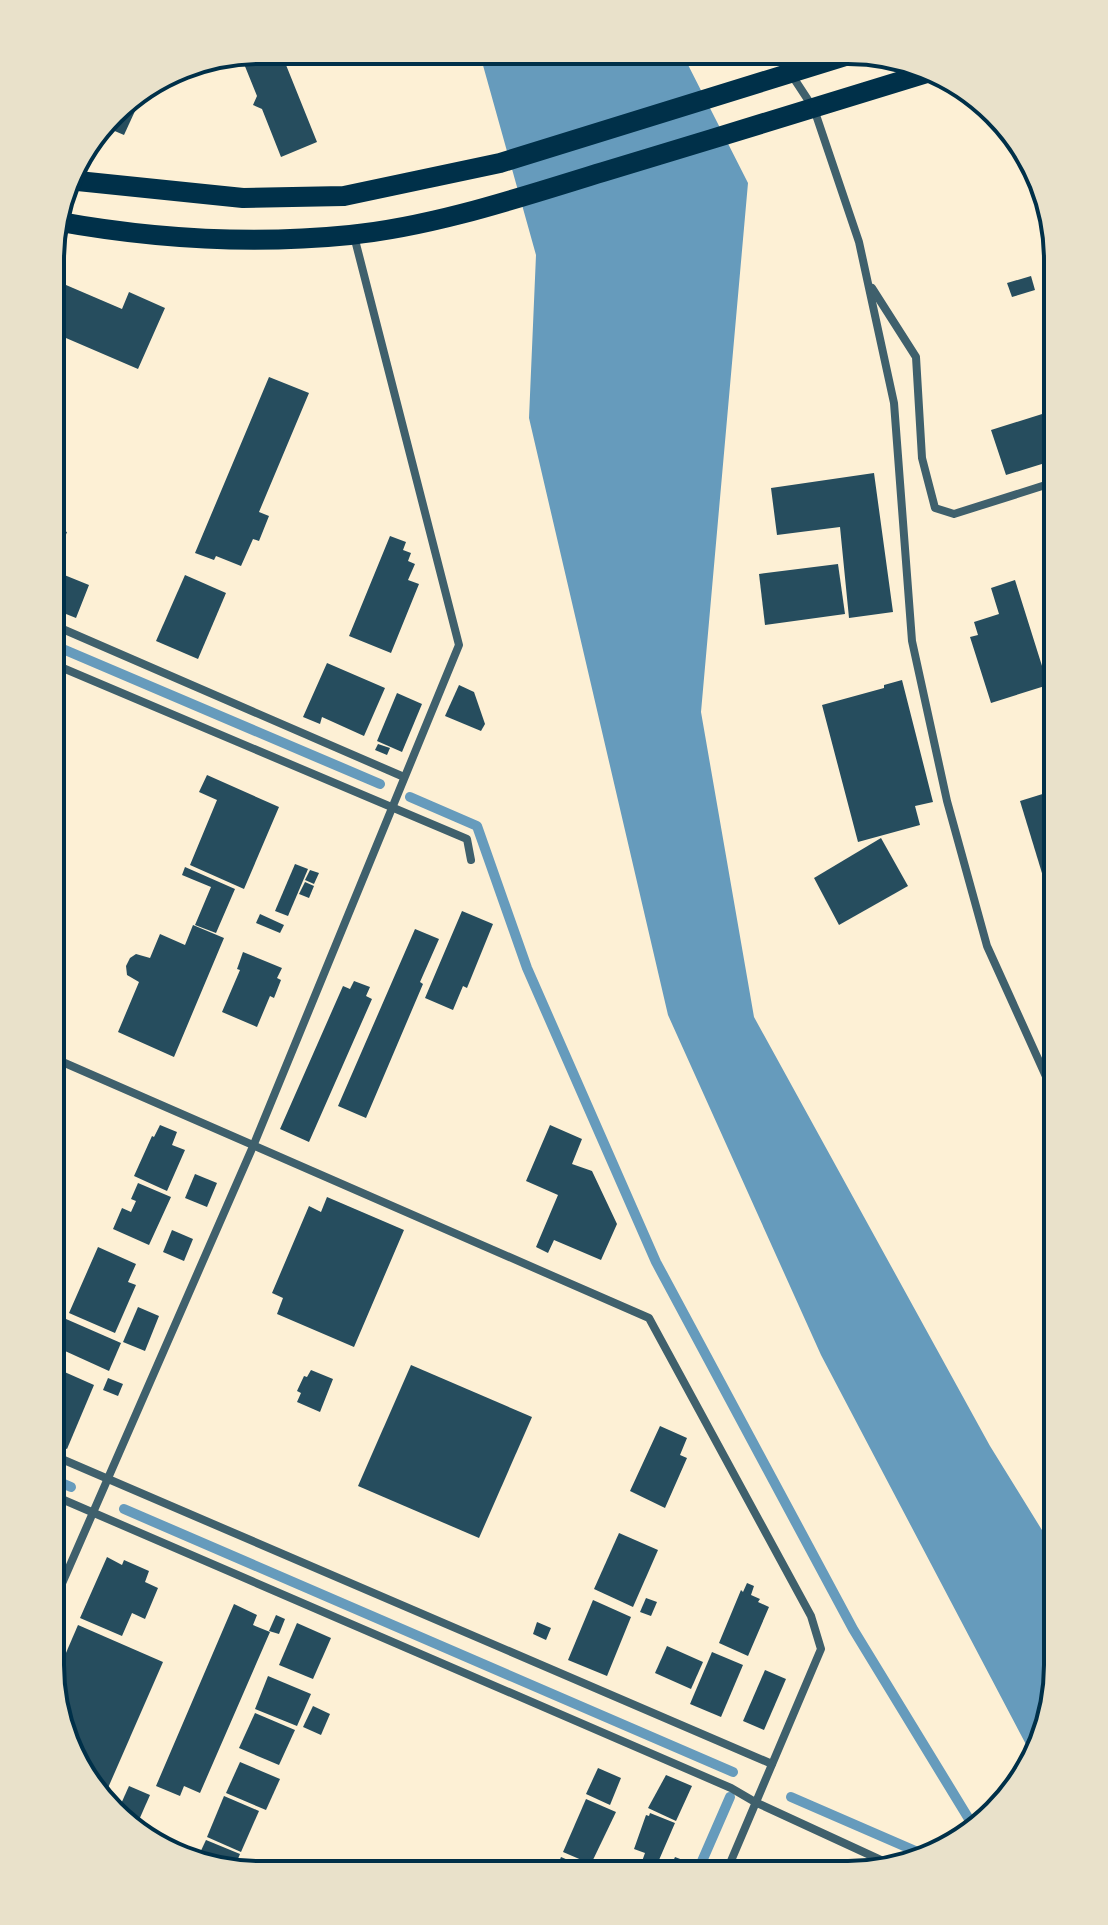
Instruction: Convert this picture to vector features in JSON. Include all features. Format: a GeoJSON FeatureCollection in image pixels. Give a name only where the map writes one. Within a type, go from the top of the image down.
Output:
{"type":"FeatureCollection","features":[{"type":"Feature","properties":{"kind":"main road"},"geometry":{"type":"LineString","coordinates":[[81,181],[243,198],[344,196],[500,163],[820,64]]}},
{"type":"Feature","properties":{"kind":"main road"},"geometry":{"type":"LineString","coordinates":[[68,223],[113,232],[192,240],[289,240],[398,227],[502,202],[917,76]]}},
{"type":"Feature","properties":{"kind":"street"},"geometry":{"type":"LineString","coordinates":[[791,73],[814,109],[859,242],[894,403],[912,641],[947,801],[987,946],[1044,1072]]}},
{"type":"Feature","properties":{"kind":"street"},"geometry":{"type":"LineString","coordinates":[[64,1579],[254,1144],[459,645],[353,234]]}},
{"type":"Feature","properties":{"kind":"street"},"geometry":{"type":"LineString","coordinates":[[867,280],[916,357],[922,458],[935,508],[954,514],[1044,485]]}},
{"type":"Feature","properties":{"kind":"street"},"geometry":{"type":"LineString","coordinates":[[64,630],[404,777]]}},
{"type":"Feature","properties":{"kind":"street"},"geometry":{"type":"LineString","coordinates":[[64,668],[467,839],[471,860]]}},
{"type":"Feature","properties":{"kind":"street"},"geometry":{"type":"LineString","coordinates":[[64,1063],[649,1318],[811,1616],[821,1649],[731,1861]]}},
{"type":"Feature","properties":{"kind":"street"},"geometry":{"type":"LineString","coordinates":[[64,1460],[772,1764]]}},
{"type":"Feature","properties":{"kind":"street"},"geometry":{"type":"LineString","coordinates":[[64,1500],[731,1788],[877,1858]]}},
{"type":"Feature","properties":{"kind":"water"},"geometry":{"type":"Polygon","coordinates":[[[483,64],[688,64],[748,183],[701,712],[754,1017],[990,1446],[1044,1533],[1044,1678],[1034,1728],[1027,1746],[821,1355],[668,1015],[529,418],[536,255],[483,64]]]}},
{"type":"Feature","properties":{"kind":"building"},"geometry":{"type":"Polygon","coordinates":[[[286,64],[317,142],[281,157],[262,109],[253,105],[257,96],[245,65],[286,64]]]}},
{"type":"Feature","properties":{"kind":"building"},"geometry":{"type":"Polygon","coordinates":[[[136,109],[124,135],[113,130],[136,109]]]}},
{"type":"Feature","properties":{"kind":"building"},"geometry":{"type":"Polygon","coordinates":[[[1031,276],[1035,290],[1012,297],[1007,283],[1031,276]]]}},
{"type":"Feature","properties":{"kind":"building"},"geometry":{"type":"Polygon","coordinates":[[[64,284],[122,309],[129,292],[165,308],[138,369],[64,337],[64,284]]]}},
{"type":"Feature","properties":{"kind":"building"},"geometry":{"type":"Polygon","coordinates":[[[269,377],[309,393],[259,512],[269,516],[259,541],[253,539],[241,566],[216,556],[214,560],[195,553],[269,377]]]}},
{"type":"Feature","properties":{"kind":"building"},"geometry":{"type":"Polygon","coordinates":[[[1044,413],[1044,463],[1006,475],[991,430],[1044,413]]]}},
{"type":"Feature","properties":{"kind":"building"},"geometry":{"type":"Polygon","coordinates":[[[874,473],[893,612],[849,618],[840,527],[777,535],[771,488],[874,473]]]}},
{"type":"Feature","properties":{"kind":"building"},"geometry":{"type":"Polygon","coordinates":[[[390,536],[406,542],[403,550],[411,553],[408,561],[415,564],[408,580],[419,584],[391,653],[349,636],[390,536]]]}},
{"type":"Feature","properties":{"kind":"building"},"geometry":{"type":"Polygon","coordinates":[[[838,564],[845,614],[765,625],[759,574],[838,564]]]}},
{"type":"Feature","properties":{"kind":"building"},"geometry":{"type":"Polygon","coordinates":[[[64,575],[89,585],[76,618],[64,613],[64,575]]]}},
{"type":"Feature","properties":{"kind":"building"},"geometry":{"type":"Polygon","coordinates":[[[185,575],[226,593],[198,659],[156,641],[185,575]]]}},
{"type":"Feature","properties":{"kind":"building"},"geometry":{"type":"Polygon","coordinates":[[[1015,580],[1044,672],[1044,686],[991,703],[970,637],[978,635],[974,622],[999,614],[991,588],[1015,580]]]}},
{"type":"Feature","properties":{"kind":"building"},"geometry":{"type":"Polygon","coordinates":[[[327,663],[385,688],[364,736],[322,717],[320,724],[303,717],[327,663]]]}},
{"type":"Feature","properties":{"kind":"building"},"geometry":{"type":"Polygon","coordinates":[[[902,680],[933,802],[915,806],[920,825],[858,842],[822,705],[902,680]]]}},
{"type":"Feature","properties":{"kind":"building"},"geometry":{"type":"Polygon","coordinates":[[[459,685],[474,692],[485,724],[481,731],[445,716],[459,685]]]}},
{"type":"Feature","properties":{"kind":"building"},"geometry":{"type":"Polygon","coordinates":[[[397,693],[422,704],[402,752],[377,741],[397,693]]]}},
{"type":"Feature","properties":{"kind":"building"},"geometry":{"type":"Polygon","coordinates":[[[378,744],[390,748],[387,755],[375,750],[378,744]]]}},
{"type":"Feature","properties":{"kind":"building"},"geometry":{"type":"Polygon","coordinates":[[[207,775],[279,807],[244,889],[190,865],[217,800],[199,792],[207,775]]]}},
{"type":"Feature","properties":{"kind":"building"},"geometry":{"type":"Polygon","coordinates":[[[1044,794],[1044,880],[1020,801],[1044,794]]]}},
{"type":"Feature","properties":{"kind":"building"},"geometry":{"type":"Polygon","coordinates":[[[881,838],[908,886],[839,925],[814,878],[881,838]]]}},
{"type":"Feature","properties":{"kind":"building"},"geometry":{"type":"Polygon","coordinates":[[[295,864],[308,869],[288,916],[275,911],[295,864]]]}},
{"type":"Feature","properties":{"kind":"building"},"geometry":{"type":"Polygon","coordinates":[[[185,867],[235,889],[216,933],[195,925],[211,887],[182,875],[185,867]]]}},
{"type":"Feature","properties":{"kind":"building"},"geometry":{"type":"Polygon","coordinates":[[[310,870],[319,873],[314,884],[305,880],[310,870]]]}},
{"type":"Feature","properties":{"kind":"building"},"geometry":{"type":"Polygon","coordinates":[[[305,882],[314,886],[309,898],[299,894],[305,882]]]}},
{"type":"Feature","properties":{"kind":"building"},"geometry":{"type":"Polygon","coordinates":[[[462,911],[493,924],[467,988],[463,986],[453,1010],[425,998],[462,911]]]}},
{"type":"Feature","properties":{"kind":"building"},"geometry":{"type":"Polygon","coordinates":[[[260,914],[284,925],[280,933],[256,923],[260,914]]]}},
{"type":"Feature","properties":{"kind":"building"},"geometry":{"type":"Polygon","coordinates":[[[193,925],[224,938],[174,1057],[118,1032],[139,982],[127,975],[126,966],[136,954],[150,958],[160,934],[185,945],[193,925]]]}},
{"type":"Feature","properties":{"kind":"building"},"geometry":{"type":"Polygon","coordinates":[[[415,929],[439,939],[366,1118],[338,1106],[415,929]]]}},
{"type":"Feature","properties":{"kind":"building"},"geometry":{"type":"Polygon","coordinates":[[[243,952],[282,968],[274,998],[270,996],[257,1027],[222,1012],[240,970],[237,969],[243,952]]]}},
{"type":"Feature","properties":{"kind":"building"},"geometry":{"type":"Polygon","coordinates":[[[354,981],[370,987],[366,996],[372,999],[309,1142],[280,1129],[343,986],[350,989],[354,981]]]}},
{"type":"Feature","properties":{"kind":"building"},"geometry":{"type":"Polygon","coordinates":[[[160,1125],[177,1132],[172,1145],[185,1150],[167,1191],[134,1176],[160,1125]]]}},
{"type":"Feature","properties":{"kind":"building"},"geometry":{"type":"Polygon","coordinates":[[[550,1125],[582,1139],[572,1164],[592,1171],[617,1224],[601,1260],[554,1240],[548,1253],[536,1247],[558,1195],[526,1181],[550,1125]]]}},
{"type":"Feature","properties":{"kind":"building"},"geometry":{"type":"Polygon","coordinates":[[[195,1174],[217,1183],[207,1207],[185,1198],[195,1174]]]}},
{"type":"Feature","properties":{"kind":"building"},"geometry":{"type":"Polygon","coordinates":[[[138,1183],[171,1197],[149,1245],[113,1229],[122,1208],[131,1212],[136,1201],[131,1199],[138,1183]]]}},
{"type":"Feature","properties":{"kind":"building"},"geometry":{"type":"Polygon","coordinates":[[[327,1197],[404,1230],[354,1347],[277,1314],[283,1298],[272,1293],[309,1206],[321,1212],[327,1197]]]}},
{"type":"Feature","properties":{"kind":"building"},"geometry":{"type":"Polygon","coordinates":[[[172,1230],[193,1239],[184,1261],[163,1252],[172,1230]]]}},
{"type":"Feature","properties":{"kind":"building"},"geometry":{"type":"Polygon","coordinates":[[[98,1247],[136,1264],[128,1282],[136,1285],[115,1333],[69,1313],[98,1247]]]}},
{"type":"Feature","properties":{"kind":"building"},"geometry":{"type":"Polygon","coordinates":[[[138,1307],[159,1316],[145,1351],[123,1342],[138,1307]]]}},
{"type":"Feature","properties":{"kind":"building"},"geometry":{"type":"Polygon","coordinates":[[[66,1319],[121,1343],[109,1371],[64,1351],[66,1319]]]}},
{"type":"Feature","properties":{"kind":"building"},"geometry":{"type":"Polygon","coordinates":[[[411,1365],[532,1417],[479,1538],[358,1486],[411,1365]]]}},
{"type":"Feature","properties":{"kind":"building"},"geometry":{"type":"Polygon","coordinates":[[[311,1370],[333,1379],[320,1412],[297,1402],[301,1393],[297,1391],[304,1376],[307,1377],[311,1370]]]}},
{"type":"Feature","properties":{"kind":"building"},"geometry":{"type":"Polygon","coordinates":[[[64,1372],[94,1385],[67,1449],[64,1448],[64,1372]]]}},
{"type":"Feature","properties":{"kind":"building"},"geometry":{"type":"Polygon","coordinates":[[[108,1378],[123,1384],[118,1396],[103,1390],[108,1378]]]}},
{"type":"Feature","properties":{"kind":"building"},"geometry":{"type":"Polygon","coordinates":[[[660,1426],[687,1438],[680,1455],[687,1458],[665,1508],[630,1491],[660,1426]]]}},
{"type":"Feature","properties":{"kind":"building"},"geometry":{"type":"Polygon","coordinates":[[[619,1533],[658,1550],[633,1607],[594,1589],[619,1533]]]}},
{"type":"Feature","properties":{"kind":"building"},"geometry":{"type":"Polygon","coordinates":[[[107,1557],[122,1565],[124,1560],[149,1571],[145,1582],[158,1588],[145,1619],[132,1613],[122,1636],[80,1618],[107,1557]]]}},
{"type":"Feature","properties":{"kind":"building"},"geometry":{"type":"Polygon","coordinates":[[[747,1583],[754,1586],[751,1595],[769,1607],[748,1656],[719,1643],[741,1590],[743,1592],[747,1583]]]}},
{"type":"Feature","properties":{"kind":"building"},"geometry":{"type":"Polygon","coordinates":[[[646,1598],[657,1602],[651,1616],[640,1612],[646,1598]]]}},
{"type":"Feature","properties":{"kind":"building"},"geometry":{"type":"Polygon","coordinates":[[[593,1600],[631,1617],[607,1676],[568,1660],[593,1600]]]}},
{"type":"Feature","properties":{"kind":"building"},"geometry":{"type":"Polygon","coordinates":[[[234,1604],[257,1615],[253,1625],[270,1632],[200,1793],[184,1786],[180,1796],[156,1786],[234,1604]]]}},
{"type":"Feature","properties":{"kind":"building"},"geometry":{"type":"Polygon","coordinates":[[[276,1615],[285,1619],[279,1634],[269,1631],[276,1615]]]}},
{"type":"Feature","properties":{"kind":"building"},"geometry":{"type":"Polygon","coordinates":[[[537,1622],[551,1628],[546,1640],[533,1634],[537,1622]]]}},
{"type":"Feature","properties":{"kind":"building"},"geometry":{"type":"Polygon","coordinates":[[[297,1623],[331,1638],[313,1679],[279,1665],[297,1623]]]}},
{"type":"Feature","properties":{"kind":"building"},"geometry":{"type":"Polygon","coordinates":[[[78,1625],[163,1662],[108,1788],[84,1752],[74,1728],[64,1678],[64,1657],[78,1625]]]}},
{"type":"Feature","properties":{"kind":"building"},"geometry":{"type":"Polygon","coordinates":[[[667,1646],[703,1662],[691,1689],[655,1673],[667,1646]]]}},
{"type":"Feature","properties":{"kind":"building"},"geometry":{"type":"Polygon","coordinates":[[[712,1652],[743,1665],[721,1717],[690,1704],[712,1652]]]}},
{"type":"Feature","properties":{"kind":"building"},"geometry":{"type":"Polygon","coordinates":[[[765,1670],[786,1679],[764,1730],[743,1721],[765,1670]]]}},
{"type":"Feature","properties":{"kind":"building"},"geometry":{"type":"Polygon","coordinates":[[[268,1676],[311,1694],[297,1726],[255,1709],[268,1676]]]}},
{"type":"Feature","properties":{"kind":"building"},"geometry":{"type":"Polygon","coordinates":[[[313,1706],[330,1714],[321,1735],[303,1727],[313,1706]]]}},
{"type":"Feature","properties":{"kind":"building"},"geometry":{"type":"Polygon","coordinates":[[[255,1713],[295,1730],[279,1765],[239,1748],[255,1713]]]}},
{"type":"Feature","properties":{"kind":"building"},"geometry":{"type":"Polygon","coordinates":[[[240,1762],[280,1779],[266,1810],[226,1793],[240,1762]]]}},
{"type":"Feature","properties":{"kind":"building"},"geometry":{"type":"Polygon","coordinates":[[[598,1768],[621,1778],[610,1805],[586,1794],[598,1768]]]}},
{"type":"Feature","properties":{"kind":"building"},"geometry":{"type":"Polygon","coordinates":[[[666,1775],[692,1786],[676,1821],[648,1808],[666,1775]]]}},
{"type":"Feature","properties":{"kind":"building"},"geometry":{"type":"Polygon","coordinates":[[[129,1786],[150,1795],[140,1819],[122,1803],[129,1786]]]}},
{"type":"Feature","properties":{"kind":"building"},"geometry":{"type":"Polygon","coordinates":[[[224,1796],[259,1811],[241,1852],[207,1837],[224,1796]]]}},
{"type":"Feature","properties":{"kind":"building"},"geometry":{"type":"Polygon","coordinates":[[[586,1799],[616,1812],[592,1861],[584,1861],[563,1852],[586,1799]]]}},
{"type":"Feature","properties":{"kind":"building"},"geometry":{"type":"Polygon","coordinates":[[[650,1813],[675,1823],[661,1861],[642,1861],[645,1853],[634,1849],[646,1815],[650,1813]]]}},
{"type":"Feature","properties":{"kind":"building"},"geometry":{"type":"Polygon","coordinates":[[[206,1840],[240,1854],[238,1859],[200,1852],[206,1840]]]}},
{"type":"Feature","properties":{"kind":"waterway"},"geometry":{"type":"LineString","coordinates":[[64,650],[380,784]]}},
{"type":"Feature","properties":{"kind":"waterway"},"geometry":{"type":"LineString","coordinates":[[410,797],[477,826],[527,968],[656,1262],[853,1629],[969,1819]]}},
{"type":"Feature","properties":{"kind":"waterway"},"geometry":{"type":"LineString","coordinates":[[64,1484],[71,1487]]}},
{"type":"Feature","properties":{"kind":"waterway"},"geometry":{"type":"LineString","coordinates":[[124,1509],[733,1772]]}},
{"type":"Feature","properties":{"kind":"waterway"},"geometry":{"type":"LineString","coordinates":[[702,1861],[730,1797]]}},
{"type":"Feature","properties":{"kind":"waterway"},"geometry":{"type":"LineString","coordinates":[[791,1797],[913,1850]]}}]}
